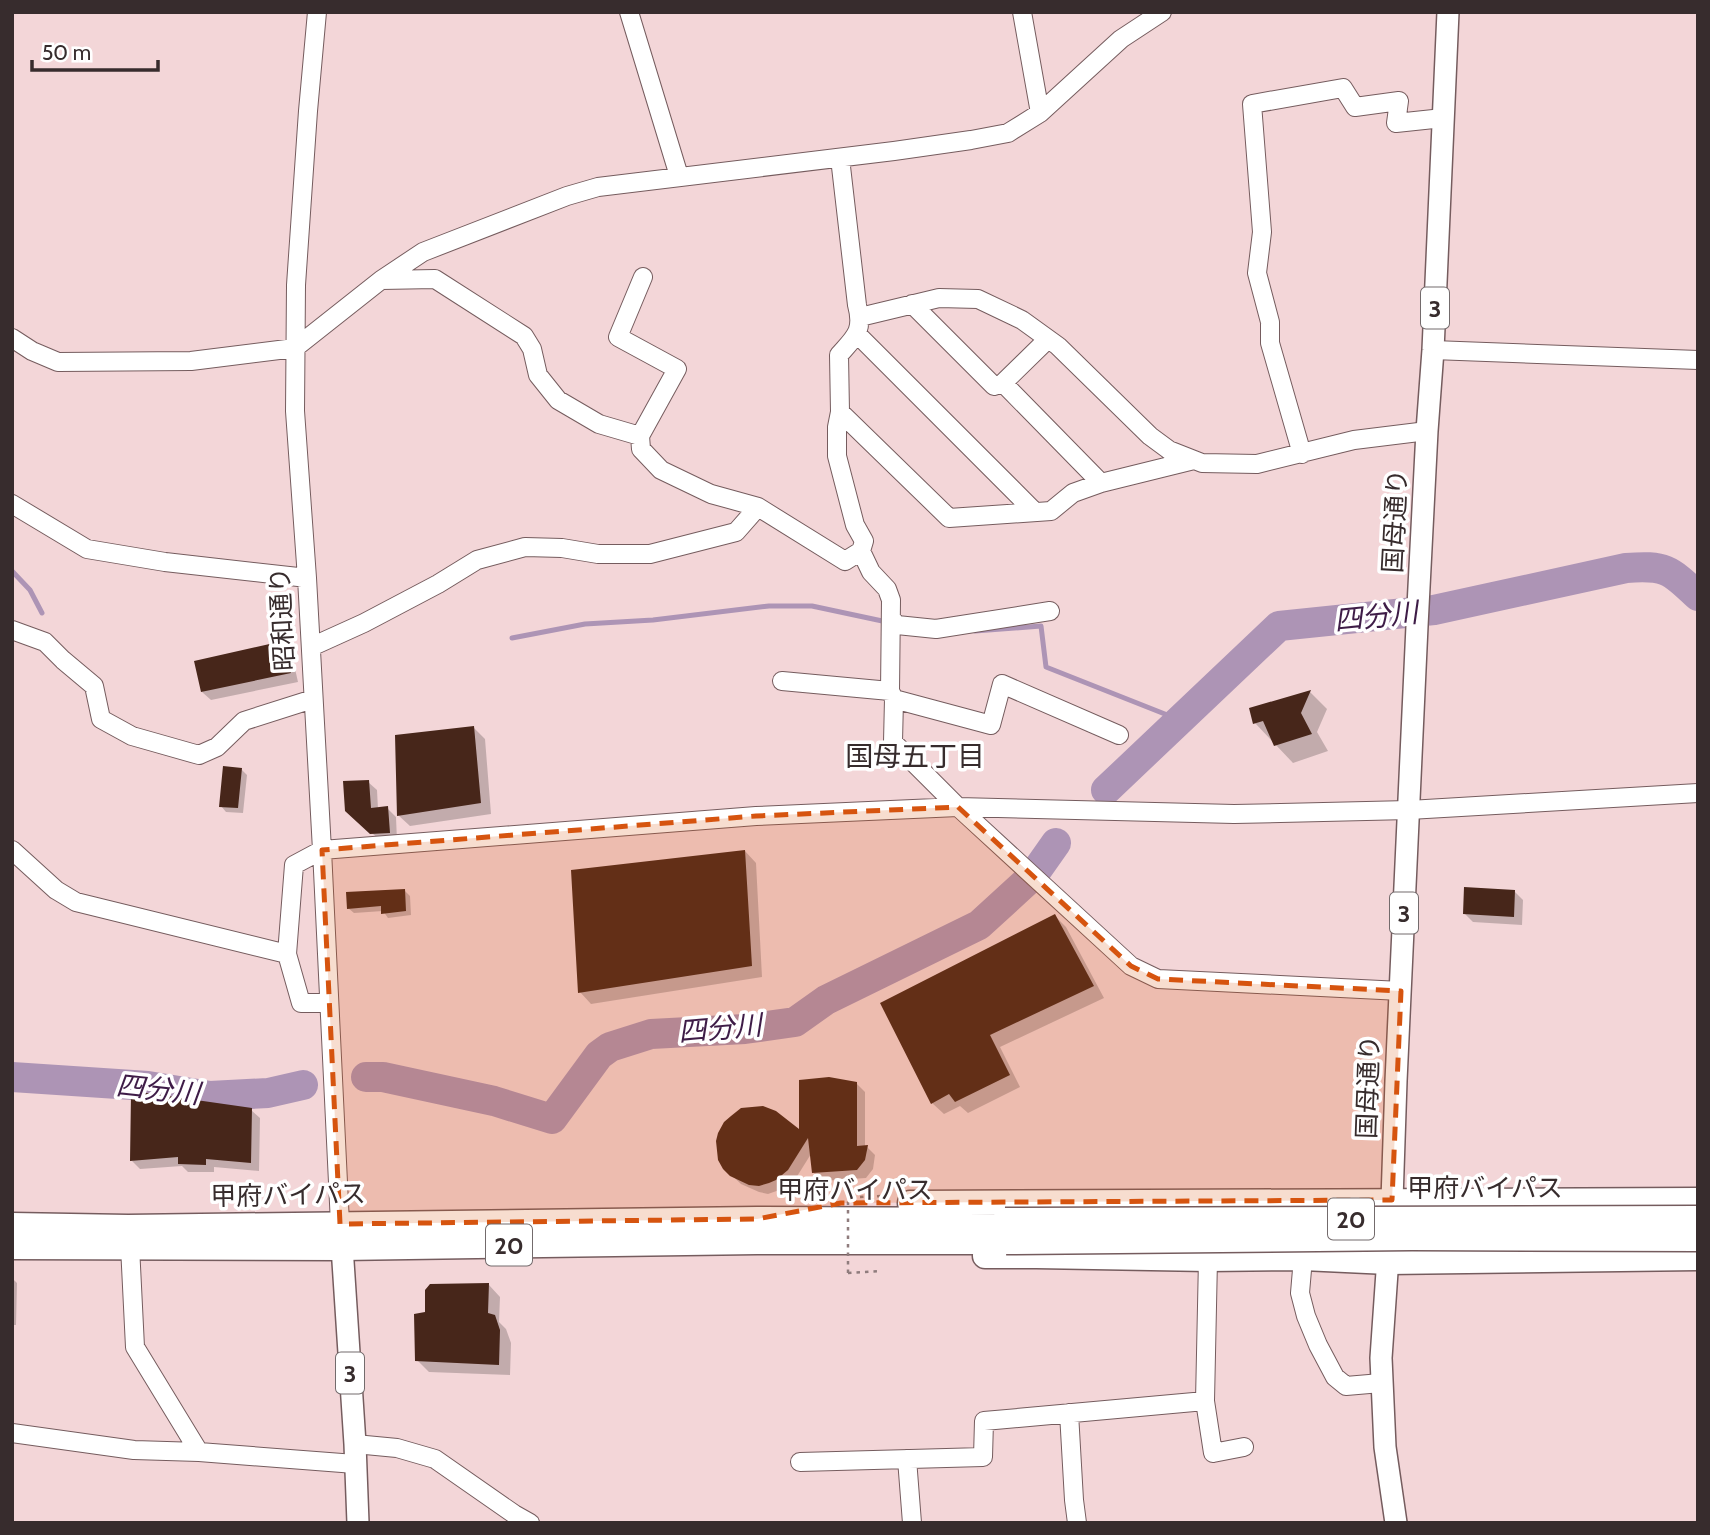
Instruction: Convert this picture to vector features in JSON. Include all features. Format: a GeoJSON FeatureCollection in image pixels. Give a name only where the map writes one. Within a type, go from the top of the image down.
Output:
{"type":"FeatureCollection","features":[{"type":"Feature","properties":{"kind":"highway"},"geometry":{"type":"LineString","coordinates":[[757,1231],[841,1203],[1698,1200]]}},
{"type":"Feature","properties":{"kind":"highway","name":"甲府バイパス"},"geometry":{"type":"LineString","coordinates":[[1005,1231],[1698,1218]]}},
{"type":"Feature","properties":{"kind":"highway","name":"甲府バイパス"},"geometry":{"type":"LineString","coordinates":[[12,1225],[341,1236]]}},
{"type":"Feature","properties":{"kind":"highway"},"geometry":{"type":"LineString","coordinates":[[757,1231],[840,1258],[1036,1256],[1303,1258],[1388,1262],[1698,1258]]}},
{"type":"Feature","properties":{"kind":"highway","name":"甲府バイパス"},"geometry":{"type":"LineString","coordinates":[[12,1247],[130,1246],[341,1236],[757,1231],[1005,1231],[1398,1238],[1698,1239]]}},
{"type":"Feature","properties":{"kind":"main road","name":"国母通り"},"geometry":{"type":"LineString","coordinates":[[1392,1200],[1448,12]]}},
{"type":"Feature","properties":{"kind":"main road","name":"3"},"geometry":{"type":"LineString","coordinates":[[1392,1200],[1381,1383],[1385,1447],[1396,1523]]}},
{"type":"Feature","properties":{"kind":"main road","name":"3"},"geometry":{"type":"LineString","coordinates":[[341,1236],[358,1523]]}},
{"type":"Feature","properties":{"kind":"street","name":"昭和通り"},"geometry":{"type":"LineString","coordinates":[[317,12],[297,272],[295,411],[323,850],[341,1236]]}},
{"type":"Feature","properties":{"kind":"street"},"geometry":{"type":"LineString","coordinates":[[629,12],[679,176]]}},
{"type":"Feature","properties":{"kind":"street"},"geometry":{"type":"LineString","coordinates":[[1023,12],[1040,113]]}},
{"type":"Feature","properties":{"kind":"street"},"geometry":{"type":"LineString","coordinates":[[12,338],[32,351],[58,362],[191,361],[295,348],[381,280],[423,252],[567,196],[598,187],[841,158],[1008,133],[1040,113],[1121,39],[1162,12]]}},
{"type":"Feature","properties":{"kind":"street"},"geometry":{"type":"LineString","coordinates":[[1302,454],[1270,344],[1270,323],[1257,272],[1262,232],[1252,104],[1343,88],[1355,107],[1399,101],[1396,123],[1443,118]]}},
{"type":"Feature","properties":{"kind":"street"},"geometry":{"type":"LineString","coordinates":[[841,158],[859,326],[1035,512]]}},
{"type":"Feature","properties":{"kind":"street"},"geometry":{"type":"LineString","coordinates":[[643,277],[618,337],[677,369],[640,436],[641,449],[661,470],[711,494],[758,507],[845,561],[860,551],[864,541],[855,524],[837,456],[836,426],[840,412],[839,355],[859,326],[912,304],[939,298],[978,299],[1022,320],[1058,346],[1150,436],[1170,450],[1202,463],[1257,464],[1354,440],[1427,431]]}},
{"type":"Feature","properties":{"kind":"street"},"geometry":{"type":"LineString","coordinates":[[381,280],[435,279],[524,336],[532,349],[538,376],[558,400],[599,424],[640,436]]}},
{"type":"Feature","properties":{"kind":"street"},"geometry":{"type":"LineString","coordinates":[[912,304],[995,386],[1003,383],[1048,339]]}},
{"type":"Feature","properties":{"kind":"street"},"geometry":{"type":"LineString","coordinates":[[1433,350],[1698,360]]}},
{"type":"Feature","properties":{"kind":"street"},"geometry":{"type":"LineString","coordinates":[[1003,383],[1101,483]]}},
{"type":"Feature","properties":{"kind":"street"},"geometry":{"type":"LineString","coordinates":[[840,412],[949,518],[1051,511],[1073,493],[1101,483],[1194,460]]}},
{"type":"Feature","properties":{"kind":"street"},"geometry":{"type":"LineString","coordinates":[[12,504],[87,549],[165,562],[307,578]]}},
{"type":"Feature","properties":{"kind":"street"},"geometry":{"type":"LineString","coordinates":[[311,647],[363,623],[477,561],[525,547],[562,548],[598,554],[650,554],[736,532],[758,507]]}},
{"type":"Feature","properties":{"kind":"street"},"geometry":{"type":"LineString","coordinates":[[860,551],[871,572],[887,589],[891,600],[892,741],[958,807],[1131,966],[1158,979],[1401,991]]}},
{"type":"Feature","properties":{"kind":"street"},"geometry":{"type":"LineString","coordinates":[[891,618],[897,625],[936,629],[1050,611]]}},
{"type":"Feature","properties":{"kind":"street"},"geometry":{"type":"LineString","coordinates":[[12,630],[45,642],[94,686],[101,719],[132,736],[199,755],[217,747],[244,722],[313,699]]}},
{"type":"Feature","properties":{"kind":"street"},"geometry":{"type":"LineString","coordinates":[[782,681],[892,695],[991,725],[1002,684],[1119,734]]}},
{"type":"Feature","properties":{"kind":"street"},"geometry":{"type":"LineString","coordinates":[[329,1003],[301,1003],[287,954],[295,865],[323,850],[756,816],[958,807],[1234,814],[1409,810],[1698,793]]}},
{"type":"Feature","properties":{"kind":"street"},"geometry":{"type":"LineString","coordinates":[[12,850],[56,890],[76,902],[287,954]]}},
{"type":"Feature","properties":{"kind":"street"},"geometry":{"type":"LineString","coordinates":[[130,1246],[135,1347],[199,1452]]}},
{"type":"Feature","properties":{"kind":"street"},"geometry":{"type":"LineString","coordinates":[[1303,1258],[1300,1293],[1306,1316],[1335,1377],[1346,1386],[1381,1383]]}},
{"type":"Feature","properties":{"kind":"street"},"geometry":{"type":"LineString","coordinates":[[1208,1259],[1205,1401],[1213,1453],[1244,1447]]}},
{"type":"Feature","properties":{"kind":"street"},"geometry":{"type":"LineString","coordinates":[[800,1462],[983,1457],[985,1421],[1205,1401]]}},
{"type":"Feature","properties":{"kind":"street"},"geometry":{"type":"LineString","coordinates":[[1069,1413],[1077,1523]]}},
{"type":"Feature","properties":{"kind":"street"},"geometry":{"type":"LineString","coordinates":[[13,1435],[134,1450],[355,1454],[397,1448],[435,1459],[530,1523]]}},
{"type":"Feature","properties":{"kind":"street"},"geometry":{"type":"LineString","coordinates":[[907,1459],[912,1523]]}},
{"type":"Feature","properties":{"kind":"path"},"geometry":{"type":"LineString","coordinates":[[859,1197],[881,1196]]}},
{"type":"Feature","properties":{"kind":"path"},"geometry":{"type":"LineString","coordinates":[[848,1198],[848,1273],[881,1271]]}},
{"type":"Feature","properties":{"kind":"highlighted area"},"geometry":{"type":"Polygon","coordinates":[[[958,807],[1131,966],[1158,979],[1401,991],[1392,1200],[841,1203],[757,1219],[340,1224],[322,850],[756,816],[958,807]]]}},
{"type":"Feature","properties":{"kind":"building"},"geometry":{"type":"Polygon","coordinates":[[[283,641],[291,673],[201,692],[194,661],[283,641]]]}},
{"type":"Feature","properties":{"kind":"building"},"geometry":{"type":"Polygon","coordinates":[[[1311,690],[1301,713],[1312,734],[1274,746],[1263,721],[1253,724],[1249,708],[1311,690]]]}},
{"type":"Feature","properties":{"kind":"building"},"geometry":{"type":"Polygon","coordinates":[[[474,726],[481,803],[397,816],[395,735],[474,726]]]}},
{"type":"Feature","properties":{"kind":"building"},"geometry":{"type":"Polygon","coordinates":[[[223,766],[242,768],[238,808],[219,807],[223,766]]]}},
{"type":"Feature","properties":{"kind":"building"},"geometry":{"type":"Polygon","coordinates":[[[369,780],[371,808],[388,806],[390,833],[370,834],[345,811],[343,781],[369,780]]]}},
{"type":"Feature","properties":{"kind":"building"},"geometry":{"type":"Polygon","coordinates":[[[745,850],[752,966],[578,993],[571,870],[745,850]]]}},
{"type":"Feature","properties":{"kind":"building"},"geometry":{"type":"Polygon","coordinates":[[[1464,887],[1515,890],[1514,917],[1463,914],[1464,887]]]}},
{"type":"Feature","properties":{"kind":"building"},"geometry":{"type":"Polygon","coordinates":[[[405,889],[406,911],[381,914],[381,906],[347,909],[346,892],[405,889]]]}},
{"type":"Feature","properties":{"kind":"building"},"geometry":{"type":"Polygon","coordinates":[[[1055,914],[1094,986],[990,1035],[1010,1075],[955,1102],[949,1094],[931,1104],[880,1003],[1055,914]]]}},
{"type":"Feature","properties":{"kind":"building"},"geometry":{"type":"Polygon","coordinates":[[[829,1077],[857,1082],[857,1146],[868,1145],[865,1160],[857,1170],[812,1173],[808,1138],[788,1170],[769,1183],[749,1185],[730,1176],[723,1169],[718,1160],[716,1141],[724,1122],[741,1108],[763,1106],[776,1111],[799,1129],[799,1080],[829,1077]]]}},
{"type":"Feature","properties":{"kind":"building"},"geometry":{"type":"Polygon","coordinates":[[[147,1093],[252,1108],[251,1163],[206,1159],[206,1165],[178,1164],[178,1157],[130,1161],[131,1094],[147,1093]]]}},
{"type":"Feature","properties":{"kind":"building"},"geometry":{"type":"Polygon","coordinates":[[[489,1283],[488,1313],[495,1315],[500,1330],[499,1365],[415,1361],[414,1314],[425,1312],[425,1290],[430,1284],[489,1283]]]}},
{"type":"Feature","properties":{"kind":"waterway","name":"四分川"},"geometry":{"type":"LineString","coordinates":[[1106,790],[1279,626],[1434,610],[1626,568],[1650,567],[1666,571],[1698,596]]}},
{"type":"Feature","properties":{"kind":"waterway"},"geometry":{"type":"LineString","coordinates":[[12,571],[30,590],[42,613]]}},
{"type":"Feature","properties":{"kind":"waterway"},"geometry":{"type":"LineString","coordinates":[[512,638],[585,624],[653,620],[769,606],[812,606],[887,622]]}},
{"type":"Feature","properties":{"kind":"waterway"},"geometry":{"type":"LineString","coordinates":[[975,631],[1041,626],[1046,667],[1180,720]]}},
{"type":"Feature","properties":{"kind":"waterway","name":"四分川"},"geometry":{"type":"LineString","coordinates":[[366,1077],[383,1077],[494,1101],[552,1119],[599,1055],[610,1047],[651,1034],[745,1029],[795,1022],[826,1000],[979,925],[1026,882],[1056,843]]}},
{"type":"Feature","properties":{"kind":"waterway","name":"四分川"},"geometry":{"type":"LineString","coordinates":[[12,1077],[148,1086],[210,1096],[268,1093],[303,1085]]}},
{"type":"Feature","properties":{"kind":"district","name":"国母五丁目"},"geometry":{"type":"Point","coordinates":[915,756]}}]}
